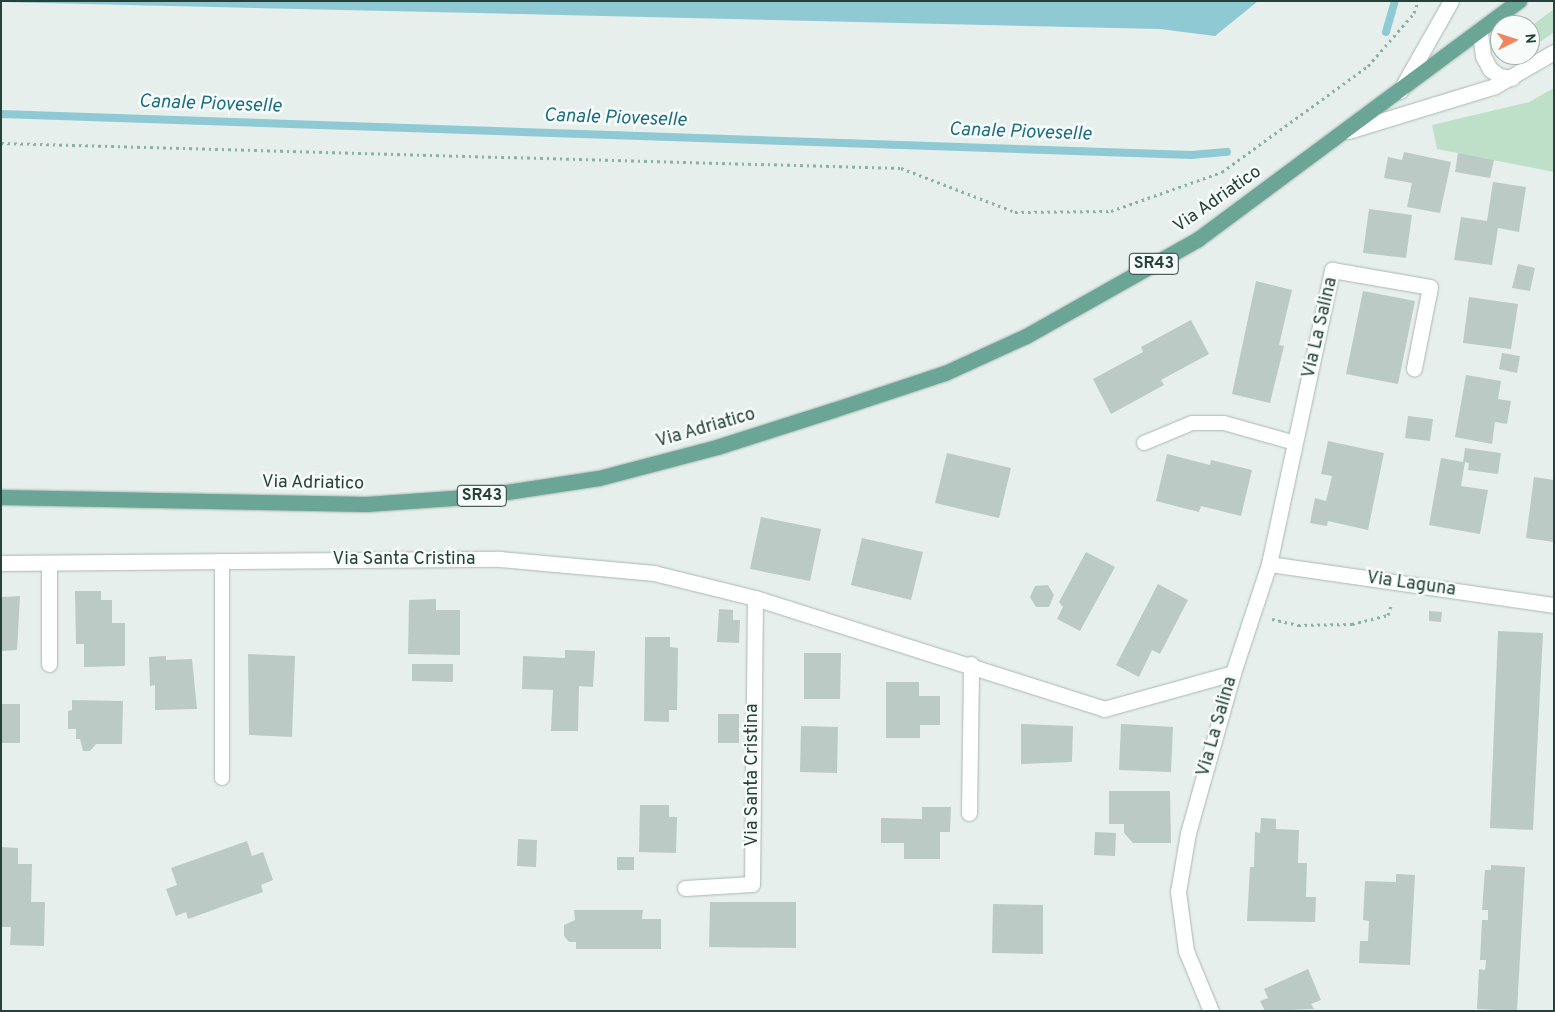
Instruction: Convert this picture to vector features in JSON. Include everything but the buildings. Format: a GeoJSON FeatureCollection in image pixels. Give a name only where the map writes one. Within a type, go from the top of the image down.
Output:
{"type":"FeatureCollection","features":[{"type":"Feature","properties":{"kind":"main road","name":"Via Adriatico"},"geometry":{"type":"LineString","coordinates":[[1,497],[366,504],[481,496],[599,478],[717,447],[945,373],[1026,336],[1198,239],[1348,131],[1519,1]]}},
{"type":"Feature","properties":{"kind":"street","name":"Via Adriatico"},"geometry":{"type":"LineString","coordinates":[[1400,91],[1451,1]]}},
{"type":"Feature","properties":{"kind":"street"},"geometry":{"type":"LineString","coordinates":[[1480,32],[1483,56],[1490,69],[1499,76],[1512,78]]}},
{"type":"Feature","properties":{"kind":"street","name":"Via Adriatico"},"geometry":{"type":"LineString","coordinates":[[1348,131],[1467,96],[1512,78],[1554,52]]}},
{"type":"Feature","properties":{"kind":"street","name":"Via La Salina"},"geometry":{"type":"LineString","coordinates":[[1211,1011],[1186,951],[1178,892],[1188,833],[1233,674],[1269,564],[1332,270],[1430,287],[1414,368]]}},
{"type":"Feature","properties":{"kind":"street","name":"Via Santa Cristina"},"geometry":{"type":"LineString","coordinates":[[1,563],[500,559],[654,573],[755,598],[971,664],[1104,709],[1233,674]]}},
{"type":"Feature","properties":{"kind":"street"},"geometry":{"type":"LineString","coordinates":[[49,563],[49,664]]}},
{"type":"Feature","properties":{"kind":"street","name":"Via Laguna"},"geometry":{"type":"LineString","coordinates":[[1269,564],[1554,605]]}},
{"type":"Feature","properties":{"kind":"street","name":"Via Santa Cristina"},"geometry":{"type":"LineString","coordinates":[[685,888],[752,884],[755,598]]}},
{"type":"Feature","properties":{"kind":"street"},"geometry":{"type":"LineString","coordinates":[[969,813],[971,664]]}},
{"type":"Feature","properties":{"kind":"lane"},"geometry":{"type":"LineString","coordinates":[[1144,443],[1192,423],[1224,423],[1295,443]]}},
{"type":"Feature","properties":{"kind":"lane"},"geometry":{"type":"LineString","coordinates":[[222,561],[222,778]]}},
{"type":"Feature","properties":{"kind":"path"},"geometry":{"type":"LineString","coordinates":[[1,144],[902,168],[1014,212],[1111,211],[1222,172],[1368,66],[1414,13],[1418,1]]}},
{"type":"Feature","properties":{"kind":"path"},"geometry":{"type":"LineString","coordinates":[[1252,615],[1298,625],[1352,624],[1388,615],[1397,583]]}},
{"type":"Feature","properties":{"kind":"green space"},"geometry":{"type":"Polygon","coordinates":[[[1554,9],[1554,32],[1540,42],[1540,20],[1554,9]]]}},
{"type":"Feature","properties":{"kind":"green space"},"geometry":{"type":"Polygon","coordinates":[[[1554,88],[1554,172],[1437,149],[1432,125],[1529,102],[1554,88]]]}},
{"type":"Feature","properties":{"kind":"water"},"geometry":{"type":"Polygon","coordinates":[[[1258,1],[1215,36],[1160,29],[1,2],[1258,1]]]}},
{"type":"Feature","properties":{"kind":"waterway","name":"Canale Pioveselle"},"geometry":{"type":"LineString","coordinates":[[1386,32],[1395,1]]}},
{"type":"Feature","properties":{"kind":"waterway","name":"Canale Pioveselle"},"geometry":{"type":"LineString","coordinates":[[1,114],[1191,155],[1227,152]]}}]}
